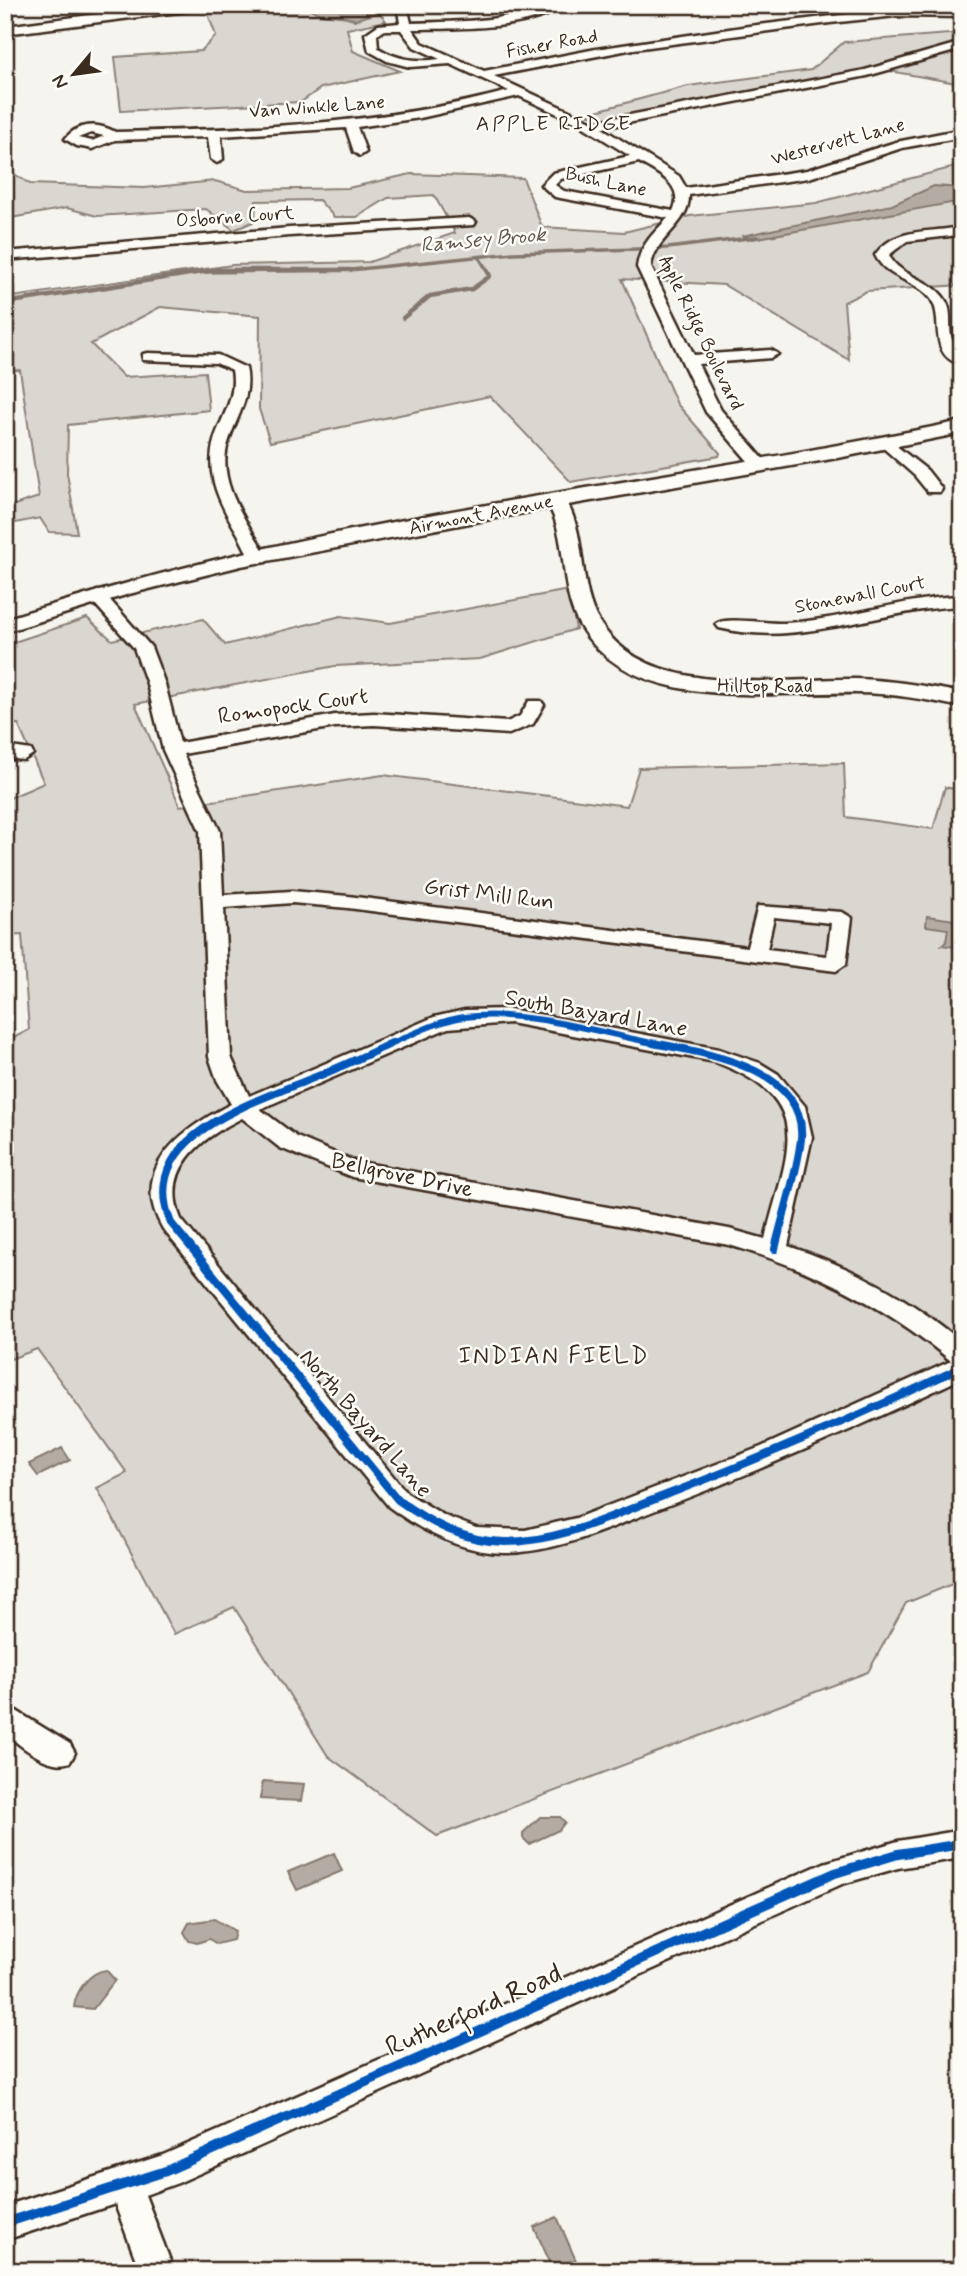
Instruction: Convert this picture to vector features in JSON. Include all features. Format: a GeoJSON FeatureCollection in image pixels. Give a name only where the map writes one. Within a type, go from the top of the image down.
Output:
{"type":"FeatureCollection","features":[{"type":"Feature","properties":{"kind":"street"},"geometry":{"type":"LineString","coordinates":[[5,30],[202,5]]}},
{"type":"Feature","properties":{"kind":"street"},"geometry":{"type":"LineString","coordinates":[[402,5],[411,39],[418,45],[592,126],[675,178],[683,192],[684,202],[677,216]]}},
{"type":"Feature","properties":{"kind":"street"},"geometry":{"type":"LineString","coordinates":[[449,61],[422,66],[408,64],[373,49],[369,39],[373,30],[488,23],[526,17],[561,5]]}},
{"type":"Feature","properties":{"kind":"street"},"geometry":{"type":"LineString","coordinates":[[504,9],[526,17]]}},
{"type":"Feature","properties":{"kind":"street","name":"Fisher Road"},"geometry":{"type":"LineString","coordinates":[[482,75],[581,55],[755,28],[905,14],[962,15]]}},
{"type":"Feature","properties":{"kind":"street"},"geometry":{"type":"LineString","coordinates":[[592,126],[867,73],[962,45]]}},
{"type":"Feature","properties":{"kind":"street","name":"Van Winkle Lane"},"geometry":{"type":"LineString","coordinates":[[112,136],[351,126],[429,116],[521,92]]}},
{"type":"Feature","properties":{"kind":"street"},"geometry":{"type":"LineString","coordinates":[[351,126],[360,152]]}},
{"type":"Feature","properties":{"kind":"street"},"geometry":{"type":"LineString","coordinates":[[214,132],[217,159]]}},
{"type":"Feature","properties":{"kind":"street","name":"Westervelt Lane"},"geometry":{"type":"LineString","coordinates":[[683,192],[809,174],[900,145],[962,133]]}},
{"type":"Feature","properties":{"kind":"street","name":"Bush Lane"},"geometry":{"type":"LineString","coordinates":[[643,157],[558,176],[547,185],[560,194],[677,216]]}},
{"type":"Feature","properties":{"kind":"street","name":"Apple Ridge Boulevard"},"geometry":{"type":"LineString","coordinates":[[677,216],[650,243],[643,259],[644,267],[713,412],[760,465]]}},
{"type":"Feature","properties":{"kind":"street","name":"Osborne Court"},"geometry":{"type":"LineString","coordinates":[[5,256],[289,232],[469,222]]}},
{"type":"Feature","properties":{"kind":"street"},"geometry":{"type":"LineString","coordinates":[[954,232],[904,239],[888,245],[882,254],[888,265],[935,295],[943,311],[943,341],[962,361]]}},
{"type":"Feature","properties":{"kind":"street"},"geometry":{"type":"LineString","coordinates":[[688,360],[771,354]]}},
{"type":"Feature","properties":{"kind":"street"},"geometry":{"type":"LineString","coordinates":[[148,357],[218,359],[239,368],[241,387],[218,445],[217,465],[220,481],[260,558]]}},
{"type":"Feature","properties":{"kind":"street","name":"Airmont Avenue"},"geometry":{"type":"LineString","coordinates":[[5,626],[97,596],[260,558],[962,427]]}},
{"type":"Feature","properties":{"kind":"street"},"geometry":{"type":"LineString","coordinates":[[885,442],[921,473],[934,489]]}},
{"type":"Feature","properties":{"kind":"street","name":"Hilltop Road"},"geometry":{"type":"LineString","coordinates":[[556,501],[564,516],[589,622],[607,645],[640,666],[682,680],[732,688],[860,686],[962,700]]}},
{"type":"Feature","properties":{"kind":"street","name":"Bellgrove Drive"},"geometry":{"type":"LineString","coordinates":[[97,596],[142,647],[172,750],[204,812],[210,831],[220,1057],[232,1090],[245,1108],[276,1136],[302,1151],[352,1169],[716,1235],[775,1249],[828,1268],[869,1288],[928,1327],[962,1356]]}},
{"type":"Feature","properties":{"kind":"street","name":"Stonewall Court"},"geometry":{"type":"LineString","coordinates":[[725,624],[761,631],[810,628],[926,603],[962,601]]}},
{"type":"Feature","properties":{"kind":"street","name":"Romopock Court"},"geometry":{"type":"LineString","coordinates":[[172,750],[313,725],[374,719],[509,728],[527,720],[535,705]]}},
{"type":"Feature","properties":{"kind":"street","name":"Grist Mill Run"},"geometry":{"type":"LineString","coordinates":[[214,902],[292,897],[348,901],[756,954]]}},
{"type":"Feature","properties":{"kind":"street","name":"South Bayard Lane"},"geometry":{"type":"LineString","coordinates":[[245,1108],[422,1030],[465,1017],[510,1016],[719,1056],[752,1068],[770,1079],[789,1099],[800,1121],[801,1137],[775,1249]]}},
{"type":"Feature","properties":{"kind":"street","name":"North Bayard Lane"},"geometry":{"type":"LineString","coordinates":[[245,1108],[210,1126],[186,1144],[174,1158],[162,1190],[164,1208],[171,1223],[398,1500],[421,1517],[444,1529],[471,1538],[502,1542],[559,1536],[758,1461],[827,1432],[962,1367]]}},
{"type":"Feature","properties":{"kind":"street"},"geometry":{"type":"LineString","coordinates":[[5,1716],[28,1735],[60,1753]]}},
{"type":"Feature","properties":{"kind":"street","name":"Rutherford Road"},"geometry":{"type":"LineString","coordinates":[[5,2223],[166,2171],[835,1873],[925,1847],[962,1844]]}},
{"type":"Feature","properties":{"kind":"street"},"geometry":{"type":"LineString","coordinates":[[124,2184],[157,2271]]}},
{"type":"Feature","properties":{"kind":"shaded area"},"geometry":{"type":"Polygon","coordinates":[[[248,5],[374,5],[386,21],[347,29],[353,51],[400,71],[321,88],[301,102],[121,111],[115,57],[201,51],[216,36],[207,11],[248,5]]]}},
{"type":"Feature","properties":{"kind":"shaded area"},"geometry":{"type":"Polygon","coordinates":[[[312,5],[375,7],[379,12],[355,20],[316,12],[310,9],[312,5]]]}},
{"type":"Feature","properties":{"kind":"shaded area"},"geometry":{"type":"Polygon","coordinates":[[[962,33],[962,84],[873,68],[608,119],[585,114],[688,86],[811,70],[844,42],[962,33]]]}},
{"type":"Feature","properties":{"kind":"shaded area"},"geometry":{"type":"Polygon","coordinates":[[[962,165],[962,285],[867,291],[844,302],[849,360],[724,285],[622,279],[677,404],[720,453],[719,456],[571,482],[490,396],[270,442],[259,409],[260,316],[160,307],[91,344],[124,377],[205,372],[209,410],[68,425],[67,473],[77,533],[49,532],[40,518],[5,525],[5,508],[39,497],[20,370],[5,371],[5,298],[232,265],[369,262],[455,233],[434,195],[388,198],[357,217],[334,217],[319,200],[256,201],[255,221],[234,230],[206,209],[97,216],[67,208],[5,219],[5,168],[30,184],[144,188],[215,181],[247,190],[348,188],[411,174],[523,178],[542,227],[624,232],[690,216],[816,203],[962,165]]]}},
{"type":"Feature","properties":{"kind":"shaded area"},"geometry":{"type":"Polygon","coordinates":[[[934,186],[962,188],[962,201],[753,239],[742,236],[892,205],[934,186]]]}},
{"type":"Feature","properties":{"kind":"shaded area"},"geometry":{"type":"Polygon","coordinates":[[[569,590],[576,629],[480,659],[335,666],[135,704],[180,806],[383,775],[627,806],[639,768],[844,763],[846,817],[933,829],[945,787],[962,791],[962,1580],[906,1603],[868,1672],[437,1836],[328,1756],[234,1607],[174,1634],[97,1488],[127,1473],[37,1349],[5,1361],[5,1042],[29,1030],[22,935],[5,936],[5,800],[44,783],[18,724],[5,724],[5,645],[87,618],[112,640],[203,619],[225,645],[341,616],[390,623],[569,590]]]}},
{"type":"Feature","properties":{"kind":"shaded area"},"geometry":{"type":"Polygon","coordinates":[[[927,916],[962,921],[962,948],[942,945],[946,942],[948,929],[926,926],[927,916]]]}},
{"type":"Feature","properties":{"kind":"shaded area"},"geometry":{"type":"Polygon","coordinates":[[[62,1448],[70,1460],[38,1476],[29,1464],[62,1448]]]}},
{"type":"Feature","properties":{"kind":"shaded area"},"geometry":{"type":"Polygon","coordinates":[[[263,1781],[304,1784],[301,1801],[260,1799],[263,1781]]]}},
{"type":"Feature","properties":{"kind":"shaded area"},"geometry":{"type":"Polygon","coordinates":[[[540,1817],[560,1817],[565,1822],[559,1830],[529,1844],[523,1838],[523,1833],[540,1817]]]}},
{"type":"Feature","properties":{"kind":"shaded area"},"geometry":{"type":"Polygon","coordinates":[[[334,1853],[342,1871],[297,1890],[288,1872],[334,1853]]]}},
{"type":"Feature","properties":{"kind":"shaded area"},"geometry":{"type":"Polygon","coordinates":[[[214,1919],[235,1931],[233,1940],[217,1944],[209,1939],[197,1943],[189,1941],[184,1932],[189,1923],[214,1919]]]}},
{"type":"Feature","properties":{"kind":"shaded area"},"geometry":{"type":"Polygon","coordinates":[[[106,1970],[115,1980],[93,2009],[74,2007],[84,1983],[94,1974],[106,1970]]]}},
{"type":"Feature","properties":{"kind":"shaded area"},"geometry":{"type":"Polygon","coordinates":[[[557,2217],[577,2263],[554,2271],[534,2227],[557,2217]]]}},
{"type":"Feature","properties":{"kind":"waterway","name":"Ramsey Brook"},"geometry":{"type":"LineString","coordinates":[[350,270],[513,253],[668,248],[757,237]]}},
{"type":"Feature","properties":{"kind":"waterway"},"geometry":{"type":"LineString","coordinates":[[479,257],[488,272]]}},
{"type":"Feature","properties":{"kind":"waterway","name":"Ramsey Brook"},"geometry":{"type":"LineString","coordinates":[[5,303],[215,270],[350,270]]}},
{"type":"Feature","properties":{"kind":"waterway","name":"Ramsey Brook"},"geometry":{"type":"LineString","coordinates":[[204,272],[350,270]]}},
{"type":"Feature","properties":{"kind":"waterway"},"geometry":{"type":"LineString","coordinates":[[403,318],[430,296],[472,289],[490,276],[488,272]]}},
{"type":"Feature","properties":{"kind":"cycle path"},"geometry":{"type":"LineString","coordinates":[[775,1249],[801,1137],[794,1106],[770,1079],[752,1068],[719,1056],[510,1016],[465,1017],[442,1022],[224,1117],[187,1142],[174,1157],[166,1173],[163,1189],[171,1223],[398,1500],[435,1524],[476,1539],[525,1541],[581,1528],[770,1454],[962,1367]]}},
{"type":"Feature","properties":{"kind":"cycle path"},"geometry":{"type":"LineString","coordinates":[[5,2223],[166,2171],[835,1873],[898,1854],[962,1844]]}},
{"type":"Feature","properties":{"kind":"district","name":"APPLE RIDGE"},"geometry":{"type":"Point","coordinates":[554,124]}},
{"type":"Feature","properties":{"kind":"district","name":"INDIAN FIELD"},"geometry":{"type":"Point","coordinates":[554,1356]}}]}
